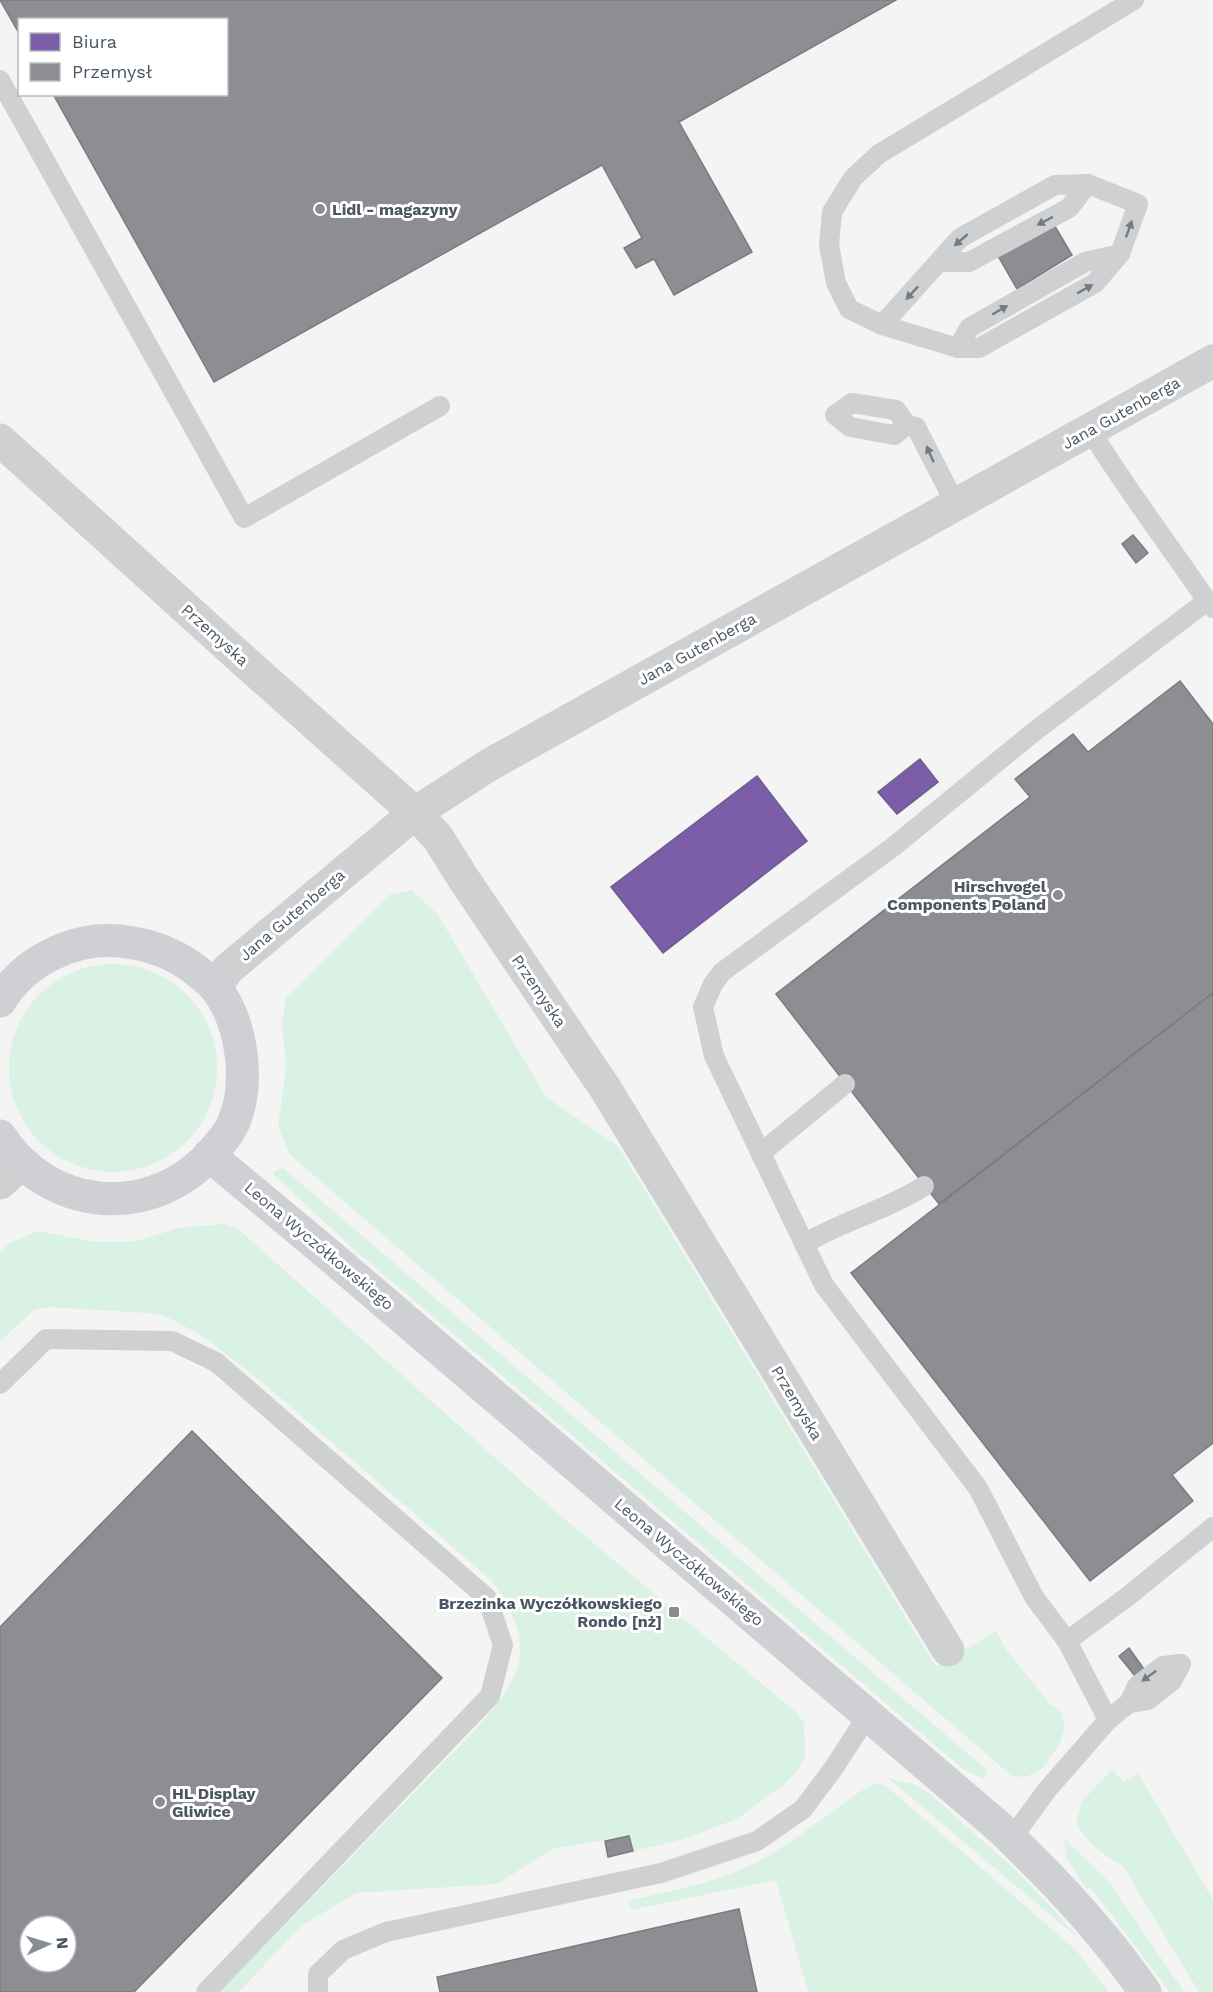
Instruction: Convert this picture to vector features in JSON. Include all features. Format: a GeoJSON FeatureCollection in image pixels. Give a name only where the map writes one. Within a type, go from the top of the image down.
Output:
{"type":"FeatureCollection","features":[{"type":"Feature","properties":{"kind":"street","name":"Jana Gutenberga"},"geometry":{"type":"LineString","coordinates":[[215,987],[236,962],[415,813],[505,755],[1213,361]]}},
{"type":"Feature","properties":{"kind":"street","name":"Przemyska"},"geometry":{"type":"LineString","coordinates":[[0,440],[415,813],[438,838],[605,1088],[948,1650]]}},
{"type":"Feature","properties":{"kind":"street"},"geometry":{"type":"LineString","coordinates":[[0,1001],[17,978],[48,956],[65,949],[106,940],[141,944],[167,952],[192,967],[215,987],[237,1031],[243,1070],[238,1110],[232,1126],[209,1155],[182,1179],[144,1195],[109,1199],[81,1197],[55,1186],[11,1173],[0,1136]]}},
{"type":"Feature","properties":{"kind":"street","name":"Leona Wyczółkowskiego"},"geometry":{"type":"LineString","coordinates":[[209,1155],[328,1254],[1011,1839],[1090,1920],[1145,1992]]}},
{"type":"Feature","properties":{"kind":"lane"},"geometry":{"type":"LineString","coordinates":[[882,325],[941,262],[960,238],[1055,185],[1088,184],[1138,204],[1120,254],[1095,283],[979,348],[958,348],[882,325],[849,309],[836,283],[830,245],[832,212],[853,178],[879,154],[1134,0]]}},
{"type":"Feature","properties":{"kind":"lane"},"geometry":{"type":"LineString","coordinates":[[0,80],[244,518],[440,406]]}},
{"type":"Feature","properties":{"kind":"lane"},"geometry":{"type":"LineString","coordinates":[[941,262],[969,261],[1069,208],[1088,184]]}},
{"type":"Feature","properties":{"kind":"lane"},"geometry":{"type":"LineString","coordinates":[[907,425],[916,427],[956,506]]}},
{"type":"Feature","properties":{"kind":"lane"},"geometry":{"type":"LineString","coordinates":[[1090,430],[1121,479],[1210,604],[1035,731],[893,847],[722,972],[713,984],[703,1007],[714,1056],[824,1285],[978,1488],[1034,1597],[1068,1641],[1108,1720]]}},
{"type":"Feature","properties":{"kind":"lane"},"geometry":{"type":"LineString","coordinates":[[761,1153],[845,1084]]}},
{"type":"Feature","properties":{"kind":"lane"},"geometry":{"type":"LineString","coordinates":[[804,1244],[833,1228],[905,1198],[924,1186]]}},
{"type":"Feature","properties":{"kind":"lane"},"geometry":{"type":"LineString","coordinates":[[0,1384],[46,1340],[172,1341],[216,1362],[487,1598],[503,1645],[490,1696],[206,1992]]}},
{"type":"Feature","properties":{"kind":"lane"},"geometry":{"type":"LineString","coordinates":[[1068,1641],[1127,1597],[1213,1527]]}},
{"type":"Feature","properties":{"kind":"lane"},"geometry":{"type":"LineString","coordinates":[[1011,1839],[1047,1790],[1108,1720],[1129,1703]]}},
{"type":"Feature","properties":{"kind":"lane"},"geometry":{"type":"LineString","coordinates":[[318,1992],[318,1974],[343,1950],[386,1932],[661,1873],[757,1841],[802,1809],[868,1715]]}},
{"type":"Feature","properties":{"kind":"green space"},"geometry":{"type":"Polygon","coordinates":[[[412,890],[438,915],[547,1098],[618,1146],[936,1667],[996,1631],[1007,1651],[1051,1705],[1060,1710],[1065,1728],[1059,1745],[1041,1770],[1028,1776],[1013,1777],[289,1154],[278,1126],[286,1069],[282,1022],[286,998],[389,895],[412,890]]]}},
{"type":"Feature","properties":{"kind":"green space"},"geometry":{"type":"Polygon","coordinates":[[[113,964],[133,966],[162,976],[193,1002],[209,1028],[215,1048],[217,1068],[215,1088],[205,1117],[179,1148],[153,1164],[133,1170],[113,1172],[93,1170],[64,1160],[33,1134],[17,1108],[11,1088],[9,1068],[11,1048],[21,1019],[47,988],[73,972],[93,966],[113,964]]]}},
{"type":"Feature","properties":{"kind":"green space"},"geometry":{"type":"Polygon","coordinates":[[[283,1168],[988,1771],[984,1779],[963,1769],[348,1244],[274,1175],[273,1172],[283,1168]]]}},
{"type":"Feature","properties":{"kind":"green space"},"geometry":{"type":"Polygon","coordinates":[[[224,1224],[238,1229],[555,1511],[798,1714],[804,1723],[805,1756],[798,1770],[785,1784],[737,1819],[680,1840],[633,1851],[629,1836],[552,1849],[497,1884],[356,1893],[301,1926],[239,1992],[220,1992],[475,1730],[506,1692],[515,1675],[520,1658],[520,1642],[516,1624],[491,1580],[269,1388],[201,1335],[165,1316],[49,1307],[34,1310],[0,1341],[0,1253],[10,1243],[37,1231],[96,1242],[123,1242],[140,1240],[179,1228],[224,1224]]]}},
{"type":"Feature","properties":{"kind":"green space"},"geometry":{"type":"Polygon","coordinates":[[[1112,1770],[1123,1782],[1138,1773],[1213,1900],[1213,1992],[1199,1992],[1123,1866],[1096,1848],[1076,1824],[1082,1801],[1112,1770]]]}},
{"type":"Feature","properties":{"kind":"green space"},"geometry":{"type":"Polygon","coordinates":[[[888,1778],[914,1784],[930,1794],[1013,1868],[1080,1940],[888,1778]]]}},
{"type":"Feature","properties":{"kind":"green space"},"geometry":{"type":"Polygon","coordinates":[[[877,1783],[885,1785],[1075,1949],[1109,1992],[808,1992],[776,1880],[631,1910],[628,1901],[730,1875],[759,1861],[862,1790],[877,1783]]]}},
{"type":"Feature","properties":{"kind":"green space"},"geometry":{"type":"Polygon","coordinates":[[[1064,1838],[1110,1883],[1184,1992],[1170,1992],[1091,1888],[1086,1888],[1067,1858],[1064,1838]]]}},
{"type":"Feature","properties":{"kind":"building: Biura"},"geometry":{"type":"Polygon","coordinates":[[[920,759],[938,782],[897,814],[878,792],[920,759]]]}},
{"type":"Feature","properties":{"kind":"building: Biura"},"geometry":{"type":"Polygon","coordinates":[[[757,776],[807,841],[663,953],[611,887],[757,776]]]}},
{"type":"Feature","properties":{"kind":"building: Przemysł","name":"Lidl - magazyny"},"geometry":{"type":"Polygon","coordinates":[[[0,0],[896,0],[679,122],[752,252],[674,295],[654,259],[636,268],[624,248],[642,238],[602,165],[214,382],[54,96],[228,96],[228,18],[18,18],[18,32],[0,0]]]}},
{"type":"Feature","properties":{"kind":"building: Przemysł"},"geometry":{"type":"Polygon","coordinates":[[[1053,223],[1072,255],[1017,289],[998,256],[1053,223]]]}},
{"type":"Feature","properties":{"kind":"building: Przemysł"},"geometry":{"type":"Polygon","coordinates":[[[1133,535],[1148,553],[1136,563],[1122,544],[1133,535]]]}},
{"type":"Feature","properties":{"kind":"building: Przemysł","name":"Hirschvogel Components Poland"},"geometry":{"type":"Polygon","coordinates":[[[1180,681],[1213,724],[1213,993],[939,1204],[776,994],[1030,797],[1015,779],[1073,734],[1088,752],[1180,681]]]}},
{"type":"Feature","properties":{"kind":"building: Przemysł"},"geometry":{"type":"Polygon","coordinates":[[[1213,993],[1213,1443],[1172,1475],[1193,1501],[1090,1581],[851,1273],[1213,993]]]}},
{"type":"Feature","properties":{"kind":"building: Przemysł","name":"HL Display Gliwice"},"geometry":{"type":"Polygon","coordinates":[[[192,1431],[442,1678],[134,1992],[0,1992],[0,1627],[192,1431]]]}},
{"type":"Feature","properties":{"kind":"building: Przemysł"},"geometry":{"type":"Polygon","coordinates":[[[1129,1648],[1144,1669],[1135,1676],[1119,1656],[1129,1648]]]}},
{"type":"Feature","properties":{"kind":"building: Przemysł"},"geometry":{"type":"Polygon","coordinates":[[[629,1836],[633,1851],[608,1857],[605,1841],[629,1836]]]}},
{"type":"Feature","properties":{"kind":"building: Przemysł"},"geometry":{"type":"Polygon","coordinates":[[[739,1909],[757,1992],[440,1992],[437,1977],[739,1909]]]}},
{"type":"Feature","properties":{"kind":"place","name":"Lidl - magazyny"},"geometry":{"type":"Point","coordinates":[320,209]}},
{"type":"Feature","properties":{"kind":"place","name":"Hirschvogel Components Poland"},"geometry":{"type":"Point","coordinates":[1058,895]}},
{"type":"Feature","properties":{"kind":"place","name":"Brzezinka Wyczółkowskiego Rondo [nż]"},"geometry":{"type":"Point","coordinates":[674,1612]}},
{"type":"Feature","properties":{"kind":"place","name":"HL Display Gliwice"},"geometry":{"type":"Point","coordinates":[160,1802]}}]}
